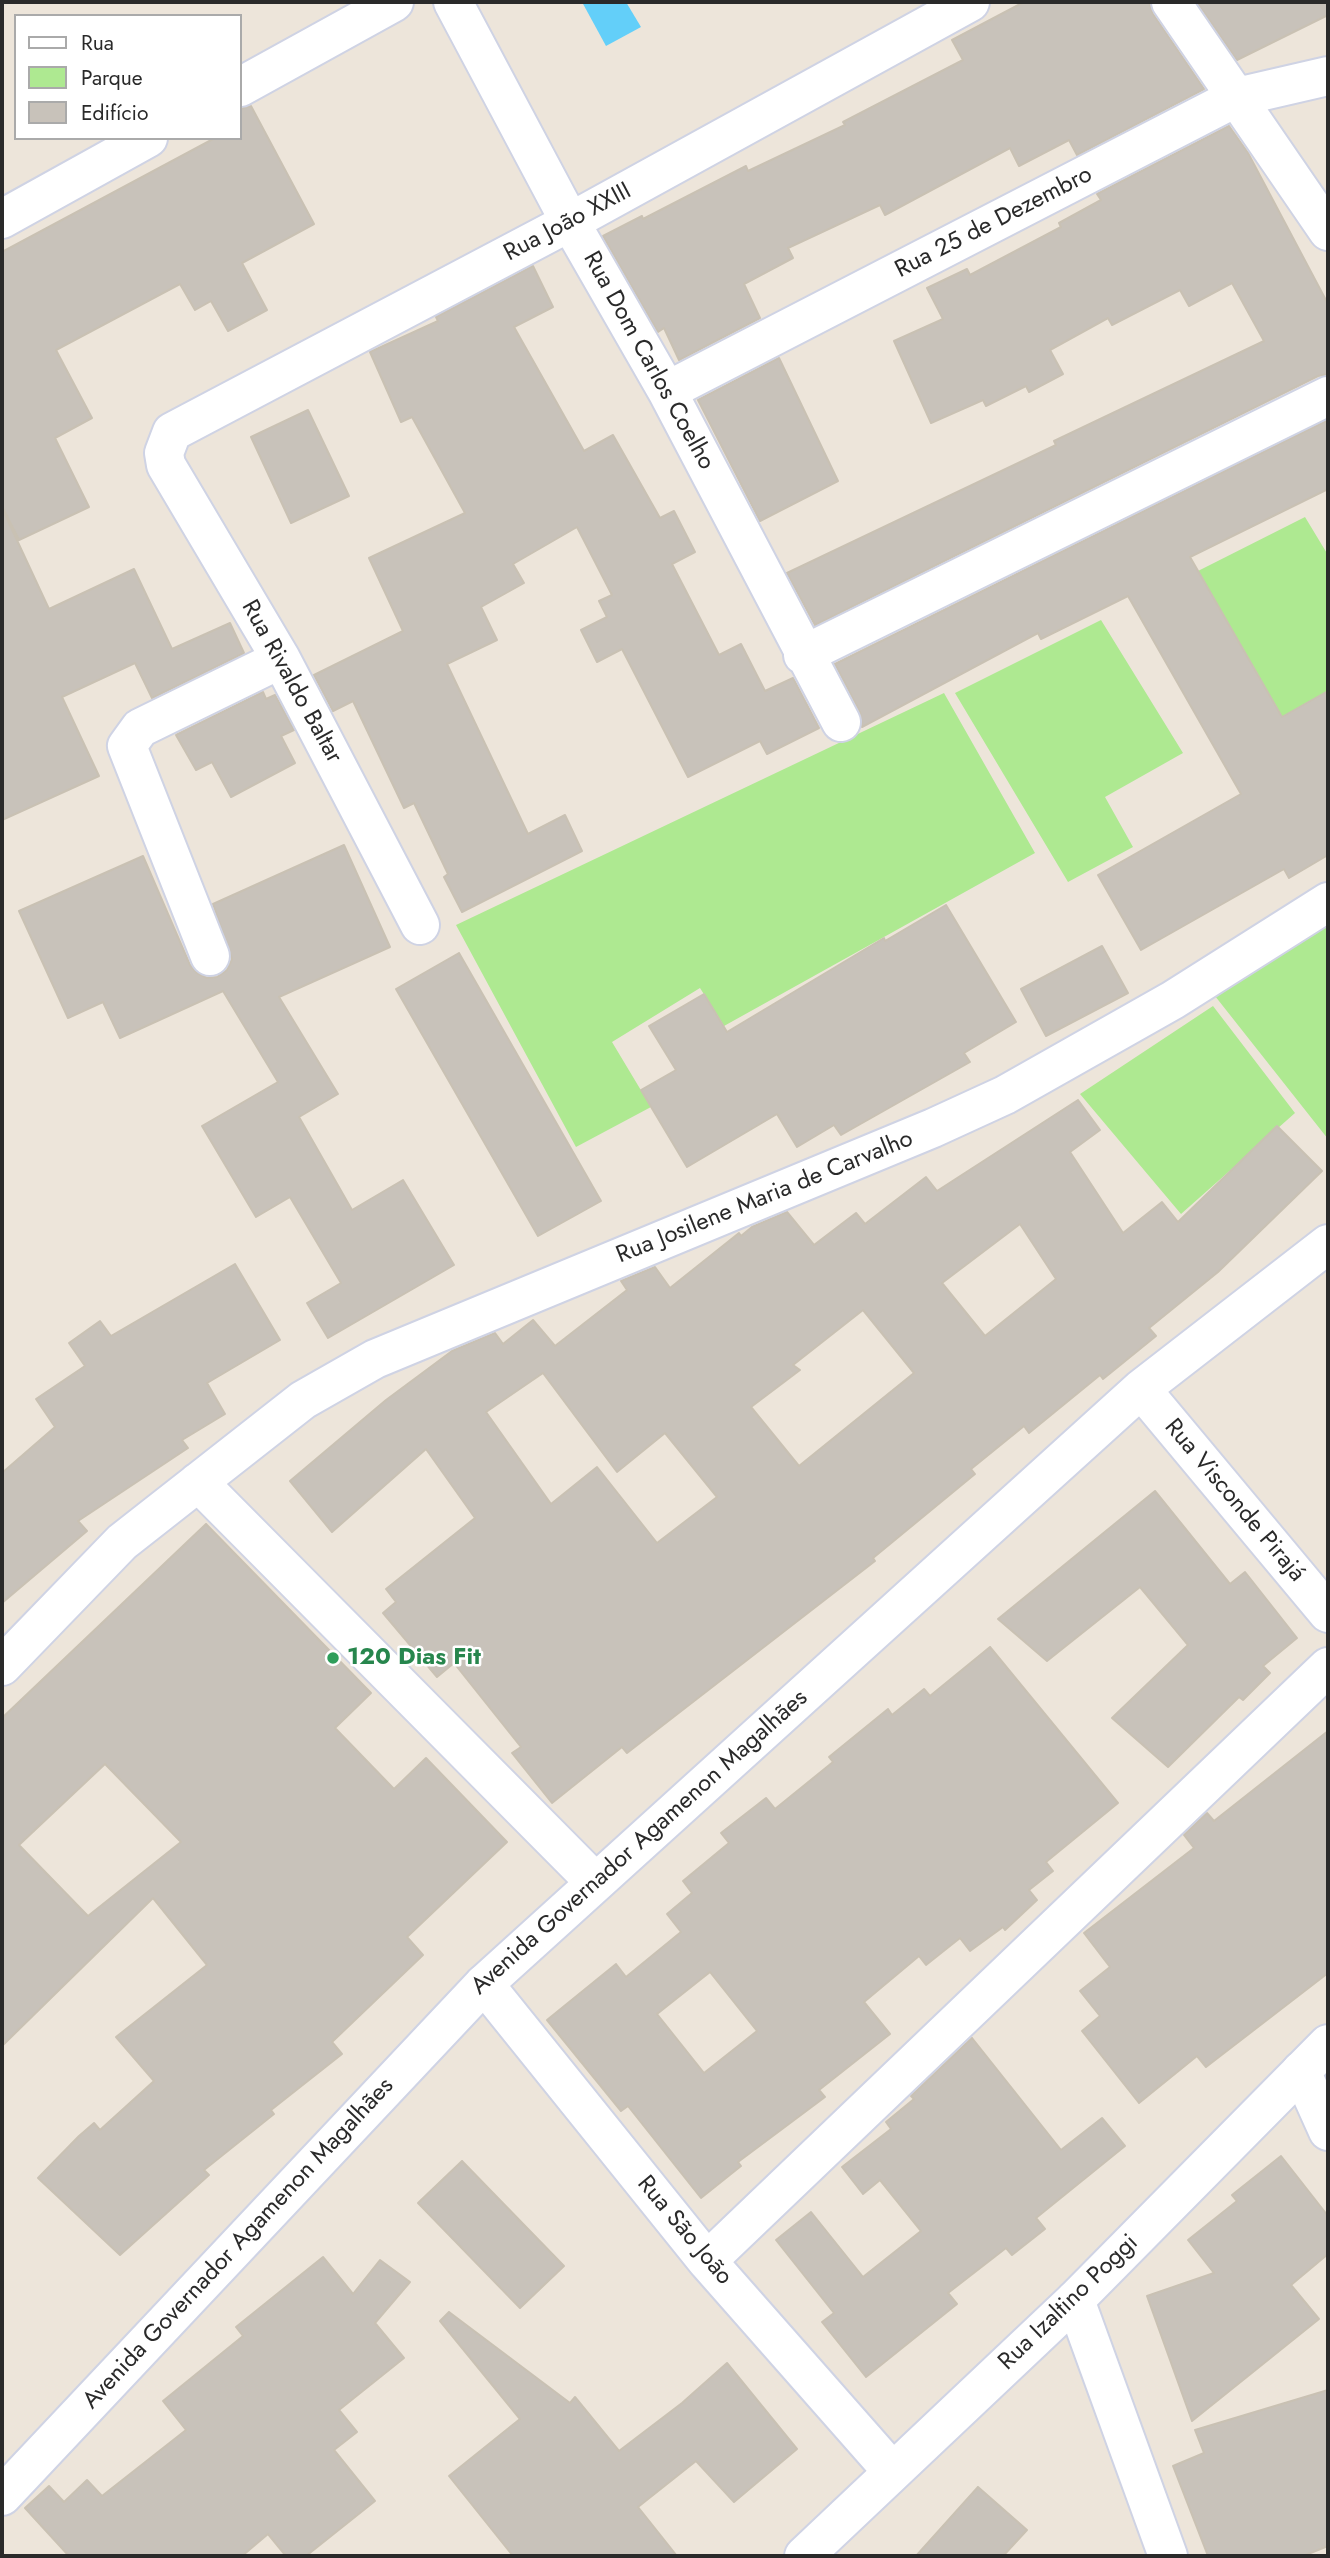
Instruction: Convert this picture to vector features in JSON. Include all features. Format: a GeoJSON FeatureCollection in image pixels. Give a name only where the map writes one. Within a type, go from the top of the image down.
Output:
{"type":"FeatureCollection","features":[{"type":"Feature","properties":{"kind":"street"},"geometry":{"type":"LineString","coordinates":[[242,86],[394,2]]}},
{"type":"Feature","properties":{"kind":"street","name":"Rua Dom Carlos Coelho"},"geometry":{"type":"LineString","coordinates":[[453,2],[570,222],[667,391],[841,722]]}},
{"type":"Feature","properties":{"kind":"street","name":"Rua João XXIII"},"geometry":{"type":"LineString","coordinates":[[167,441],[172,432],[570,222],[970,2]]}},
{"type":"Feature","properties":{"kind":"street"},"geometry":{"type":"LineString","coordinates":[[1171,2],[1328,231]]}},
{"type":"Feature","properties":{"kind":"street","name":"Rua 25 de Dezembro"},"geometry":{"type":"LineString","coordinates":[[667,391],[1237,97],[1328,76]]}},
{"type":"Feature","properties":{"kind":"street"},"geometry":{"type":"LineString","coordinates":[[2,219],[144,140]]}},
{"type":"Feature","properties":{"kind":"street"},"geometry":{"type":"LineString","coordinates":[[803,654],[1328,396]]}},
{"type":"Feature","properties":{"kind":"street","name":"Rua Rivaldo Baltar"},"geometry":{"type":"LineString","coordinates":[[167,441],[164,453],[166,465],[281,659],[420,925]]}},
{"type":"Feature","properties":{"kind":"street"},"geometry":{"type":"LineString","coordinates":[[210,956],[127,746],[140,728],[281,659]]}},
{"type":"Feature","properties":{"kind":"street","name":"Rua Josilene Maria de Carvalho"},"geometry":{"type":"LineString","coordinates":[[2,1666],[122,1542],[303,1400],[375,1359],[933,1128],[1005,1094],[1172,1000],[1328,902]]}},
{"type":"Feature","properties":{"kind":"street","name":"Avenida Governador Agamenon Magalhães"},"geometry":{"type":"LineString","coordinates":[[2,2496],[484,1984],[1140,1389],[1328,1244]]}},
{"type":"Feature","properties":{"kind":"street","name":"Rua Visconde Pirajá"},"geometry":{"type":"LineString","coordinates":[[1140,1389],[1328,1613]]}},
{"type":"Feature","properties":{"kind":"street"},"geometry":{"type":"LineString","coordinates":[[198,1482],[595,1882]]}},
{"type":"Feature","properties":{"kind":"street"},"geometry":{"type":"LineString","coordinates":[[707,2261],[1328,1667]]}},
{"type":"Feature","properties":{"kind":"street","name":"Rua São João"},"geometry":{"type":"LineString","coordinates":[[484,1984],[707,2261],[892,2471]]}},
{"type":"Feature","properties":{"kind":"street","name":"Rua Izaltino Poggi"},"geometry":{"type":"LineString","coordinates":[[804,2556],[1076,2300],[1328,2044]]}},
{"type":"Feature","properties":{"kind":"street"},"geometry":{"type":"LineString","coordinates":[[1301,2071],[1328,2131]]}},
{"type":"Feature","properties":{"kind":"street"},"geometry":{"type":"LineString","coordinates":[[1076,2300],[1168,2556]]}},
{"type":"Feature","properties":{"kind":"green space"},"geometry":{"type":"Polygon","coordinates":[[[1305,517],[1328,555],[1328,691],[1282,717],[1198,571],[1305,517]]]}},
{"type":"Feature","properties":{"kind":"green space"},"geometry":{"type":"Polygon","coordinates":[[[1101,620],[1183,753],[1105,797],[1133,847],[1068,882],[955,693],[1101,620]]]}},
{"type":"Feature","properties":{"kind":"green space"},"geometry":{"type":"Polygon","coordinates":[[[944,693],[1035,853],[724,1026],[700,988],[612,1042],[651,1107],[576,1147],[456,925],[944,693]]]}},
{"type":"Feature","properties":{"kind":"green space"},"geometry":{"type":"Polygon","coordinates":[[[1328,923],[1328,1139],[1215,996],[1328,923]]]}},
{"type":"Feature","properties":{"kind":"green space"},"geometry":{"type":"Polygon","coordinates":[[[1213,1006],[1295,1113],[1181,1214],[1080,1094],[1213,1006]]]}},
{"type":"Feature","properties":{"kind":"water"},"geometry":{"type":"Polygon","coordinates":[[[582,2],[626,2],[641,27],[606,46],[582,2]]]}},
{"type":"Feature","properties":{"kind":"building"},"geometry":{"type":"Polygon","coordinates":[[[1024,2],[1149,2],[1153,14],[1204,89],[1077,155],[1069,140],[1019,166],[1010,148],[885,215],[880,205],[788,248],[793,258],[744,284],[760,318],[679,360],[664,328],[658,332],[603,236],[642,216],[643,219],[746,166],[748,171],[845,125],[843,122],[963,60],[952,40],[1024,2]]]}},
{"type":"Feature","properties":{"kind":"building"},"geometry":{"type":"Polygon","coordinates":[[[1197,2],[1328,2],[1328,15],[1237,60],[1197,2]]]}},
{"type":"Feature","properties":{"kind":"building"},"geometry":{"type":"Polygon","coordinates":[[[251,106],[314,224],[242,263],[267,310],[228,331],[211,301],[195,310],[180,284],[56,350],[92,418],[55,438],[89,507],[19,540],[2,506],[2,252],[211,140],[242,140],[242,108],[251,106]]]}},
{"type":"Feature","properties":{"kind":"building"},"geometry":{"type":"Polygon","coordinates":[[[1229,126],[1248,153],[1328,304],[1328,374],[1318,376],[815,625],[787,573],[1056,445],[1054,441],[1264,341],[1232,283],[1189,306],[1180,290],[1112,325],[1108,318],[1050,350],[1063,374],[1029,392],[1026,386],[986,406],[983,400],[931,423],[894,341],[943,319],[927,288],[967,269],[970,275],[1061,227],[1059,223],[1101,200],[1097,194],[1229,126]]]}},
{"type":"Feature","properties":{"kind":"building"},"geometry":{"type":"Polygon","coordinates":[[[533,266],[553,307],[514,327],[584,451],[613,435],[660,518],[674,511],[695,552],[672,564],[719,655],[741,644],[765,691],[793,678],[819,728],[767,754],[760,741],[688,777],[622,649],[597,662],[581,630],[607,617],[599,601],[612,595],[577,527],[513,564],[524,583],[481,607],[497,640],[447,664],[528,834],[565,815],[582,851],[462,912],[444,877],[448,874],[414,803],[404,808],[353,701],[333,711],[314,675],[403,631],[369,558],[465,513],[412,417],[401,422],[370,352],[438,321],[436,317],[533,266]]]}},
{"type":"Feature","properties":{"kind":"building"},"geometry":{"type":"Polygon","coordinates":[[[779,358],[838,481],[760,521],[698,400],[779,358]]]}},
{"type":"Feature","properties":{"kind":"building"},"geometry":{"type":"Polygon","coordinates":[[[308,410],[349,496],[291,523],[251,437],[308,410]]]}},
{"type":"Feature","properties":{"kind":"building"},"geometry":{"type":"Polygon","coordinates":[[[1328,420],[1328,489],[1190,557],[1282,717],[1328,691],[1328,855],[1289,878],[1284,869],[1141,950],[1098,875],[1241,794],[1128,596],[1041,639],[1038,633],[862,727],[860,712],[835,664],[1328,420]]]}},
{"type":"Feature","properties":{"kind":"building"},"geometry":{"type":"Polygon","coordinates":[[[2,508],[49,609],[134,569],[172,649],[230,623],[244,653],[152,698],[135,663],[62,697],[99,776],[2,820],[2,508]]]}},
{"type":"Feature","properties":{"kind":"building"},"geometry":{"type":"Polygon","coordinates":[[[263,692],[266,699],[275,695],[294,730],[281,736],[295,763],[231,797],[212,762],[196,770],[176,735],[263,692]]]}},
{"type":"Feature","properties":{"kind":"building"},"geometry":{"type":"Polygon","coordinates":[[[344,845],[390,947],[279,997],[338,1094],[299,1117],[352,1210],[403,1180],[454,1265],[328,1338],[307,1303],[341,1283],[290,1197],[256,1217],[202,1126],[278,1082],[223,991],[120,1038],[103,1002],[68,1018],[19,911],[143,856],[190,965],[197,973],[207,978],[217,977],[227,970],[232,959],[213,904],[344,845]]]}},
{"type":"Feature","properties":{"kind":"building"},"geometry":{"type":"Polygon","coordinates":[[[946,905],[1016,1022],[964,1053],[970,1062],[841,1135],[834,1125],[797,1147],[777,1114],[687,1167],[641,1090],[676,1070],[649,1026],[704,994],[727,1032],[884,938],[885,941],[946,905]]]}},
{"type":"Feature","properties":{"kind":"building"},"geometry":{"type":"Polygon","coordinates":[[[1102,946],[1128,993],[1046,1036],[1021,989],[1102,946]]]}},
{"type":"Feature","properties":{"kind":"building"},"geometry":{"type":"Polygon","coordinates":[[[459,953],[601,1201],[538,1236],[396,989],[459,953]]]}},
{"type":"Feature","properties":{"kind":"building"},"geometry":{"type":"Polygon","coordinates":[[[1078,1100],[1100,1130],[1070,1152],[1123,1233],[1162,1202],[1178,1222],[1277,1126],[1322,1171],[1218,1272],[1149,1328],[1156,1336],[1103,1379],[1100,1375],[1029,1433],[1024,1426],[971,1469],[975,1474],[873,1558],[875,1561],[627,1753],[622,1747],[552,1803],[512,1753],[521,1747],[454,1663],[437,1677],[383,1613],[396,1602],[386,1589],[475,1518],[426,1449],[332,1532],[290,1481],[386,1400],[452,1351],[495,1333],[503,1344],[533,1320],[555,1346],[627,1290],[621,1281],[655,1267],[670,1288],[739,1233],[741,1236],[752,1227],[787,1212],[814,1245],[856,1213],[865,1224],[926,1177],[937,1191],[1078,1100]],[[1020,1224],[942,1283],[985,1336],[1056,1279],[1020,1224]],[[863,1310],[793,1365],[800,1370],[751,1407],[799,1466],[914,1373],[863,1310]],[[543,1373],[486,1412],[551,1504],[597,1467],[657,1543],[717,1497],[665,1433],[617,1472],[543,1373]]]}},
{"type":"Feature","properties":{"kind":"building"},"geometry":{"type":"Polygon","coordinates":[[[235,1264],[280,1340],[207,1383],[225,1414],[182,1440],[188,1448],[78,1521],[87,1531],[2,1603],[2,1473],[55,1427],[36,1399],[85,1366],[69,1343],[100,1321],[111,1336],[235,1264]]]}},
{"type":"Feature","properties":{"kind":"building"},"geometry":{"type":"Polygon","coordinates":[[[1155,1491],[1230,1584],[1245,1572],[1297,1638],[1263,1666],[1270,1673],[1243,1700],[1239,1697],[1168,1767],[1112,1718],[1188,1645],[1140,1587],[1047,1661],[998,1619],[1155,1491]]]}},
{"type":"Feature","properties":{"kind":"building"},"geometry":{"type":"Polygon","coordinates":[[[206,1524],[371,1693],[335,1728],[394,1789],[426,1758],[507,1842],[407,1937],[423,1955],[332,2042],[342,2054],[271,2110],[274,2114],[204,2170],[209,2175],[120,2255],[38,2178],[94,2123],[100,2130],[154,2081],[116,2037],[207,1965],[153,1898],[2,2046],[2,1718],[206,1524]],[[105,1764],[19,1845],[88,1916],[181,1842],[105,1764]]]}},
{"type":"Feature","properties":{"kind":"building"},"geometry":{"type":"Polygon","coordinates":[[[990,1647],[1118,1803],[1046,1862],[1053,1871],[1029,1890],[1037,1900],[1005,1930],[1003,1927],[970,1951],[960,1938],[926,1965],[919,1956],[864,2002],[890,2034],[819,2090],[825,2097],[738,2162],[741,2166],[701,2198],[628,2106],[621,2111],[547,2020],[616,1964],[626,1977],[681,1932],[667,1914],[692,1893],[683,1881],[729,1843],[721,1833],[766,1798],[775,1809],[833,1762],[829,1757],[888,1709],[892,1715],[924,1689],[930,1696],[990,1647]],[[710,1972],[657,2014],[704,2073],[757,2031],[710,1972]]]}},
{"type":"Feature","properties":{"kind":"building"},"geometry":{"type":"Polygon","coordinates":[[[1328,1731],[1328,1973],[1206,2067],[1197,2056],[1139,2103],[1082,2031],[1100,2016],[1080,1991],[1110,1967],[1084,1933],[1194,1848],[1184,1835],[1207,1813],[1214,1821],[1328,1731]]]}},
{"type":"Feature","properties":{"kind":"building"},"geometry":{"type":"Polygon","coordinates":[[[972,2038],[1061,2150],[1102,2118],[1125,2146],[1036,2218],[1045,2229],[1012,2255],[1006,2248],[948,2293],[957,2304],[866,2377],[822,2322],[834,2313],[776,2240],[811,2212],[863,2277],[921,2231],[880,2180],[863,2194],[842,2167],[891,2129],[886,2122],[914,2099],[911,2096],[972,2038]]]}},
{"type":"Feature","properties":{"kind":"building"},"geometry":{"type":"Polygon","coordinates":[[[1281,2156],[1328,2216],[1328,2254],[1291,2285],[1319,2319],[1192,2421],[1147,2296],[1214,2273],[1188,2240],[1237,2201],[1232,2195],[1281,2156]]]}},
{"type":"Feature","properties":{"kind":"building"},"geometry":{"type":"Polygon","coordinates":[[[462,2161],[564,2266],[520,2308],[418,2203],[462,2161]]]}},
{"type":"Feature","properties":{"kind":"building"},"geometry":{"type":"Polygon","coordinates":[[[323,2257],[353,2294],[380,2260],[410,2282],[375,2323],[404,2358],[339,2410],[357,2432],[334,2450],[375,2501],[306,2556],[286,2556],[268,2534],[242,2556],[69,2556],[25,2508],[49,2486],[64,2502],[87,2480],[102,2496],[186,2430],[163,2401],[243,2336],[236,2327],[323,2257]]]}},
{"type":"Feature","properties":{"kind":"building"},"geometry":{"type":"Polygon","coordinates":[[[449,2312],[570,2403],[575,2397],[619,2451],[682,2403],[727,2363],[797,2449],[734,2502],[696,2461],[638,2507],[677,2556],[513,2556],[449,2476],[520,2419],[440,2321],[449,2312]]]}},
{"type":"Feature","properties":{"kind":"building"},"geometry":{"type":"Polygon","coordinates":[[[1328,2390],[1328,2546],[1303,2556],[1208,2556],[1173,2466],[1204,2453],[1195,2430],[1328,2390]]]}},
{"type":"Feature","properties":{"kind":"building"},"geometry":{"type":"Polygon","coordinates":[[[978,2487],[1027,2530],[1003,2556],[916,2556],[978,2487]]]}},
{"type":"Feature","properties":{"kind":"place","name":"120 Dias Fit"},"geometry":{"type":"Point","coordinates":[333,1658]}}]}
